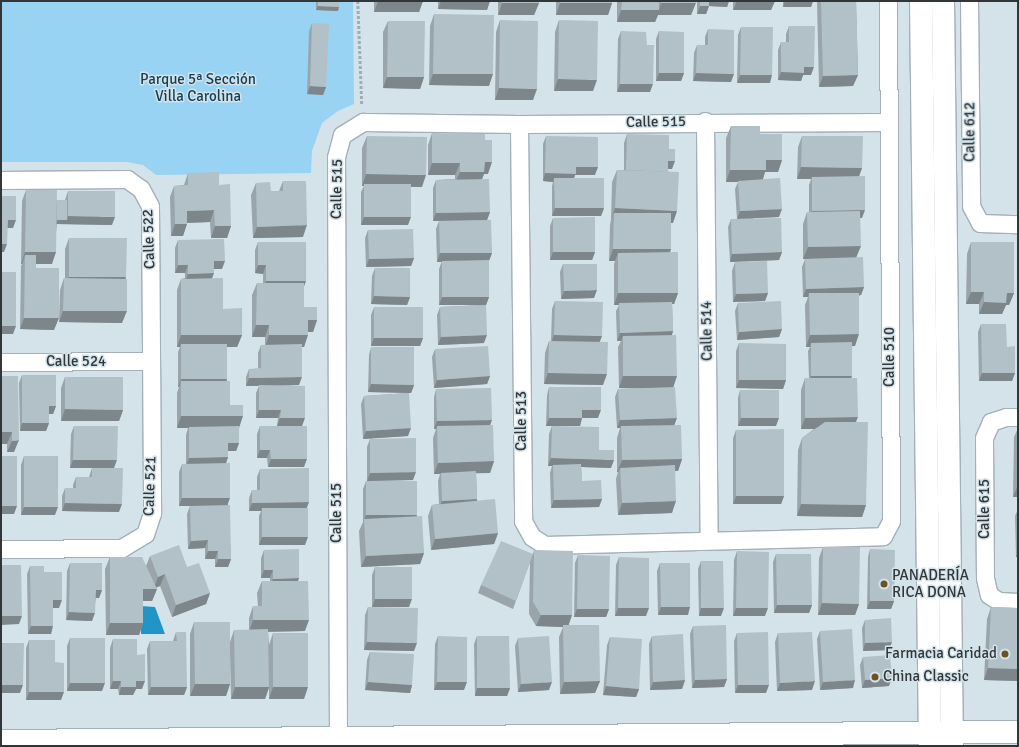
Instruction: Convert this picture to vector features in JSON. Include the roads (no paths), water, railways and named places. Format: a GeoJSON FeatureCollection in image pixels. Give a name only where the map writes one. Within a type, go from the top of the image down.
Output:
{"type":"FeatureCollection","features":[{"type":"Feature","properties":{"kind":"street","name":"Calle 510"},"geometry":{"type":"LineString","coordinates":[[709,540],[866,538],[883,536],[891,521],[888,1]]}},
{"type":"Feature","properties":{"kind":"street"},"geometry":{"type":"LineString","coordinates":[[921,1],[930,740]]}},
{"type":"Feature","properties":{"kind":"street"},"geometry":{"type":"LineString","coordinates":[[943,1],[952,739]]}},
{"type":"Feature","properties":{"kind":"street","name":"Calle 612"},"geometry":{"type":"LineString","coordinates":[[969,1],[971,206],[980,223],[1018,224]]}},
{"type":"Feature","properties":{"kind":"street","name":"Calle 515"},"geometry":{"type":"LineString","coordinates":[[338,741],[336,157],[342,135],[362,122],[519,124],[704,121],[889,122]]}},
{"type":"Feature","properties":{"kind":"street","name":"Calle 514"},"geometry":{"type":"LineString","coordinates":[[704,121],[709,540]]}},
{"type":"Feature","properties":{"kind":"street","name":"Calle 513"},"geometry":{"type":"LineString","coordinates":[[519,124],[522,521],[532,537],[545,545],[709,540]]}},
{"type":"Feature","properties":{"kind":"street","name":"Calle 522"},"geometry":{"type":"LineString","coordinates":[[1,180],[127,179],[141,188],[150,206],[150,361]]}},
{"type":"Feature","properties":{"kind":"street","name":"Calle 524"},"geometry":{"type":"LineString","coordinates":[[1,362],[150,361]]}},
{"type":"Feature","properties":{"kind":"street","name":"Calle 521"},"geometry":{"type":"LineString","coordinates":[[1,549],[122,548],[145,534],[152,513],[150,361]]}},
{"type":"Feature","properties":{"kind":"street","name":"Calle 615"},"geometry":{"type":"LineString","coordinates":[[1018,417],[1006,417],[991,422],[984,438],[985,578],[989,595],[999,601],[1018,602]]}},
{"type":"Feature","properties":{"kind":"street"},"geometry":{"type":"LineString","coordinates":[[1,741],[930,740],[1018,732]]}},
{"type":"Feature","properties":{"kind":"place","name":"PANADERÍA RICA DONA"},"geometry":{"type":"Point","coordinates":[884,584]}},
{"type":"Feature","properties":{"kind":"place","name":"Farmacia Caridad"},"geometry":{"type":"Point","coordinates":[1005,654]}},
{"type":"Feature","properties":{"kind":"place","name":"China Classic"},"geometry":{"type":"Point","coordinates":[875,677]}},
{"type":"Feature","properties":{"kind":"park label","name":"Parque 5ª Sección Villa Carolina"},"geometry":{"type":"Point","coordinates":[198,88]}}]}
